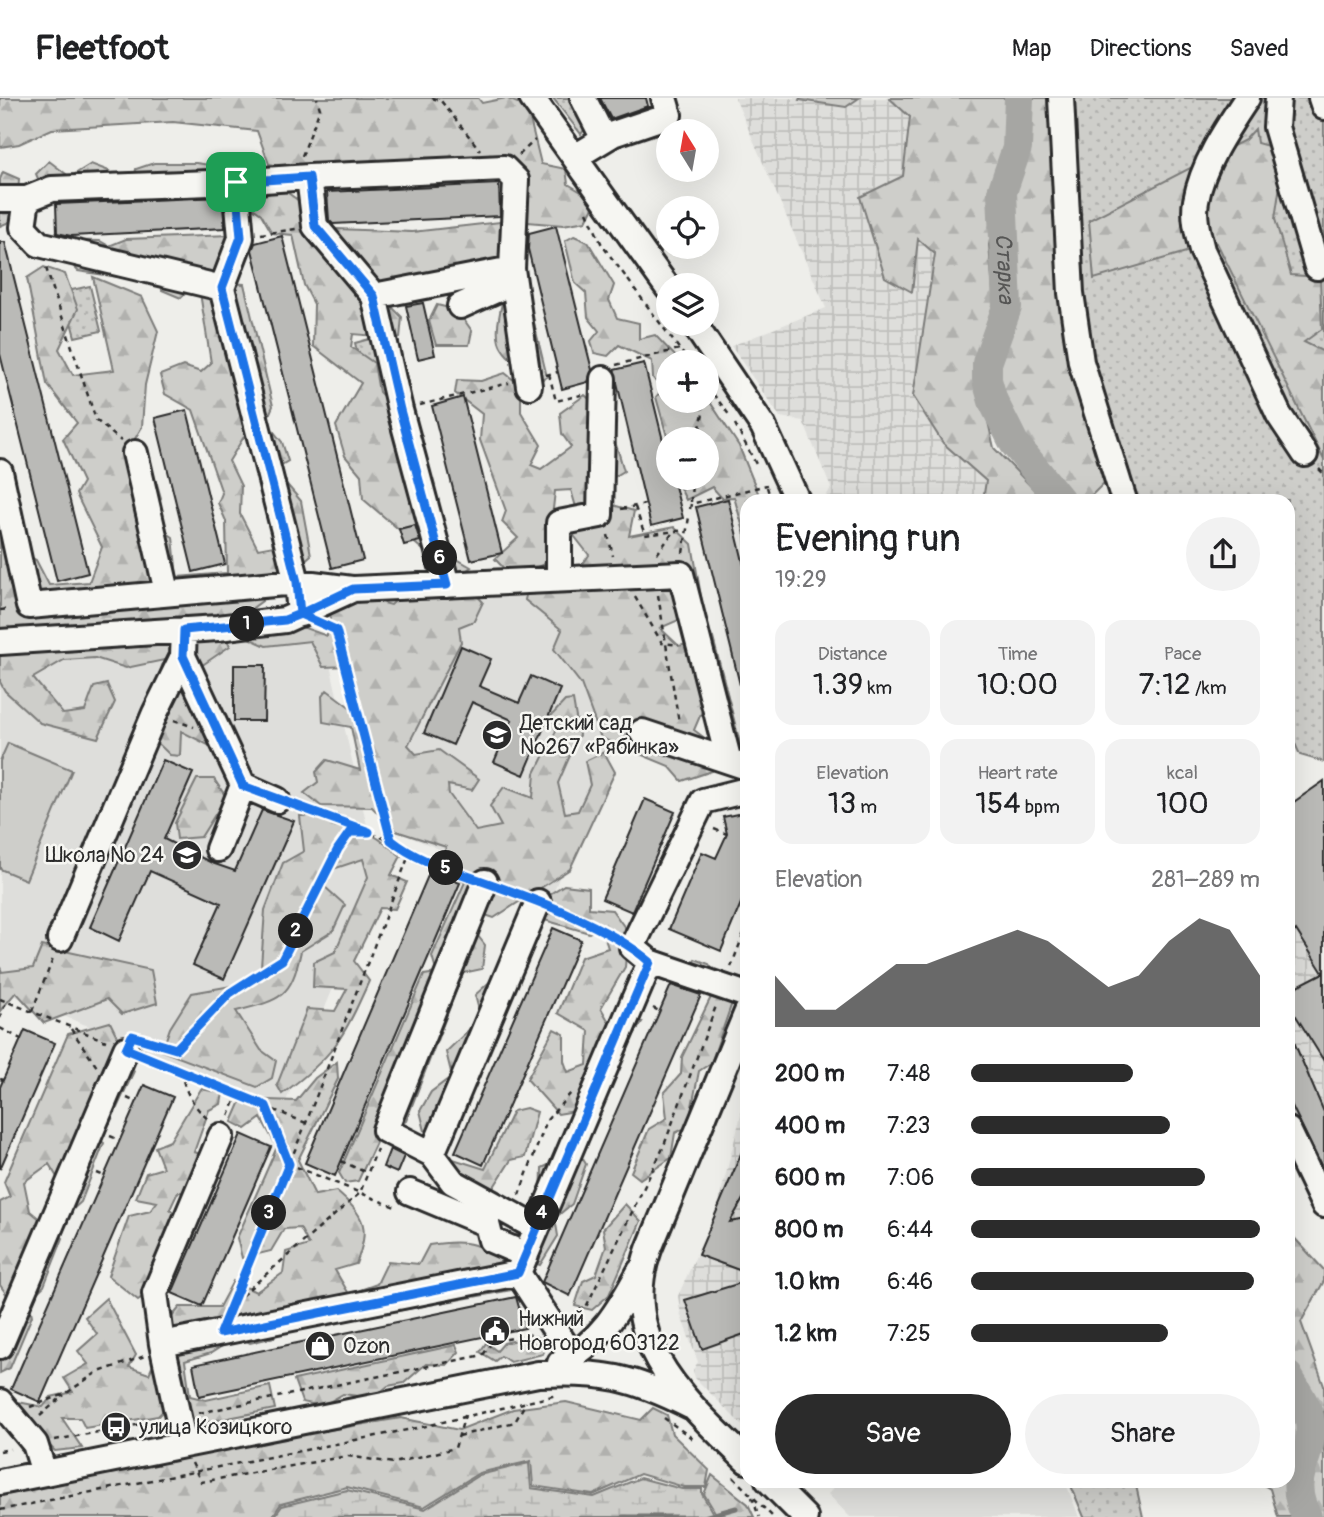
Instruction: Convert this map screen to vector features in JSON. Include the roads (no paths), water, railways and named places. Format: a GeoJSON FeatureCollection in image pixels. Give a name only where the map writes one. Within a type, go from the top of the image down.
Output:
{"type":"FeatureCollection","features":[{"type":"Feature","properties":{"kind":"street"},"geometry":{"type":"LineString","coordinates":[[532,98],[657,273]]}},
{"type":"Feature","properties":{"kind":"street"},"geometry":{"type":"LineString","coordinates":[[583,98],[604,139]]}},
{"type":"Feature","properties":{"kind":"street"},"geometry":{"type":"LineString","coordinates":[[575,157],[604,139],[670,115],[664,98]]}},
{"type":"Feature","properties":{"kind":"street"},"geometry":{"type":"LineString","coordinates":[[1061,98],[1071,293],[1081,362],[1122,494]]}},
{"type":"Feature","properties":{"kind":"street"},"geometry":{"type":"LineString","coordinates":[[1247,98],[1220,142],[1202,181],[1196,202],[1196,222],[1202,250],[1268,392],[1305,454]]}},
{"type":"Feature","properties":{"kind":"street"},"geometry":{"type":"LineString","coordinates":[[1278,98],[1276,127],[1317,267]]}},
{"type":"Feature","properties":{"kind":"street"},"geometry":{"type":"LineString","coordinates":[[1321,98],[1324,107]]}},
{"type":"Feature","properties":{"kind":"street"},"geometry":{"type":"LineString","coordinates":[[0,199],[27,199],[52,189],[236,182],[494,162],[516,180],[513,272],[535,379]]}},
{"type":"Feature","properties":{"kind":"street"},"geometry":{"type":"LineString","coordinates":[[301,178],[315,226],[374,296],[400,410],[447,585]]}},
{"type":"Feature","properties":{"kind":"street"},"geometry":{"type":"LineString","coordinates":[[236,182],[241,237],[222,288],[297,582],[300,614]]}},
{"type":"Feature","properties":{"kind":"street"},"geometry":{"type":"LineString","coordinates":[[27,199],[23,227],[39,244],[222,288]]}},
{"type":"Feature","properties":{"kind":"street"},"geometry":{"type":"LineString","coordinates":[[374,296],[513,272]]}},
{"type":"Feature","properties":{"kind":"street"},"geometry":{"type":"LineString","coordinates":[[460,306],[507,285],[513,272]]}},
{"type":"Feature","properties":{"kind":"street"},"geometry":{"type":"LineString","coordinates":[[702,336],[763,426],[794,494]]}},
{"type":"Feature","properties":{"kind":"street"},"geometry":{"type":"LineString","coordinates":[[559,578],[559,523],[600,514],[607,378]]}},
{"type":"Feature","properties":{"kind":"street"},"geometry":{"type":"LineString","coordinates":[[135,453],[167,593]]}},
{"type":"Feature","properties":{"kind":"street"},"geometry":{"type":"LineString","coordinates":[[0,472],[29,606],[297,582],[353,589],[559,578],[623,583],[654,575],[681,574],[698,640],[738,763]]}},
{"type":"Feature","properties":{"kind":"street"},"geometry":{"type":"LineString","coordinates":[[0,642],[184,630],[285,620],[353,589]]}},
{"type":"Feature","properties":{"kind":"street"},"geometry":{"type":"LineString","coordinates":[[60,939],[155,713],[183,656],[184,630]]}},
{"type":"Feature","properties":{"kind":"street"},"geometry":{"type":"LineString","coordinates":[[183,656],[243,786],[218,849]]}},
{"type":"Feature","properties":{"kind":"street"},"geometry":{"type":"LineString","coordinates":[[642,732],[738,763]]}},
{"type":"Feature","properties":{"kind":"street"},"geometry":{"type":"LineString","coordinates":[[243,786],[277,800]]}},
{"type":"Feature","properties":{"kind":"street"},"geometry":{"type":"LineString","coordinates":[[522,1264],[526,1221],[641,954],[703,801],[740,792]]}},
{"type":"Feature","properties":{"kind":"street"},"geometry":{"type":"LineString","coordinates":[[485,882],[385,1130],[432,1154],[453,1182],[526,1221]]}},
{"type":"Feature","properties":{"kind":"street"},"geometry":{"type":"LineString","coordinates":[[432,1154],[538,902]]}},
{"type":"Feature","properties":{"kind":"street"},"geometry":{"type":"LineString","coordinates":[[641,954],[740,992]]}},
{"type":"Feature","properties":{"kind":"street"},"geometry":{"type":"LineString","coordinates":[[538,1374],[573,1357],[594,1342],[608,1326],[645,1261],[740,1029]]}},
{"type":"Feature","properties":{"kind":"street"},"geometry":{"type":"LineString","coordinates":[[0,1346],[8,1306],[126,1049]]}},
{"type":"Feature","properties":{"kind":"street"},"geometry":{"type":"LineString","coordinates":[[184,1444],[162,1344],[155,1293],[222,1132]]}},
{"type":"Feature","properties":{"kind":"street"},"geometry":{"type":"LineString","coordinates":[[1295,1145],[1324,1205]]}},
{"type":"Feature","properties":{"kind":"street"},"geometry":{"type":"LineString","coordinates":[[410,1192],[487,1224],[491,1240],[522,1264],[573,1357]]}},
{"type":"Feature","properties":{"kind":"street"},"geometry":{"type":"LineString","coordinates":[[645,1261],[642,1324],[659,1363],[736,1465]]}},
{"type":"Feature","properties":{"kind":"street"},"geometry":{"type":"LineString","coordinates":[[162,1344],[522,1264]]}},
{"type":"Feature","properties":{"kind":"street"},"geometry":{"type":"LineString","coordinates":[[0,1482],[538,1374],[612,1375],[646,1384],[691,1406]]}},
{"type":"Feature","properties":{"kind":"street"},"geometry":{"type":"LineString","coordinates":[[11,1415],[35,1444],[44,1473]]}},
{"type":"Feature","properties":{"kind":"street"},"geometry":{"type":"LineString","coordinates":[[760,1489],[805,1517]]}},
{"type":"Feature","properties":{"kind":"waterway","name":"Старка"},"geometry":{"type":"LineString","coordinates":[[1019,98],[1017,148],[1002,192],[1007,307],[987,363],[987,380],[993,401],[1014,443],[1055,494]]}},
{"type":"Feature","properties":{"kind":"waterway","name":"Старка"},"geometry":{"type":"LineString","coordinates":[[1295,1388],[1310,1421],[1308,1447],[1298,1490],[1307,1517]]}},
{"type":"Feature","properties":{"kind":"waterway"},"geometry":{"type":"LineString","coordinates":[[623,1517],[704,1517],[736,1508]]}},
{"type":"Feature","properties":{"kind":"place","name":"Детский сад №267 «Рябинка»"},"geometry":{"type":"Point","coordinates":[497,735]}},
{"type":"Feature","properties":{"kind":"place","name":"Школа № 24"},"geometry":{"type":"Point","coordinates":[187,855]}},
{"type":"Feature","properties":{"kind":"place","name":"Нижний Новгород 603122"},"geometry":{"type":"Point","coordinates":[495,1331]}},
{"type":"Feature","properties":{"kind":"place","name":"Ozon"},"geometry":{"type":"Point","coordinates":[320,1346]}},
{"type":"Feature","properties":{"kind":"place","name":"улица Козицкого"},"geometry":{"type":"Point","coordinates":[116,1427]}}]}
